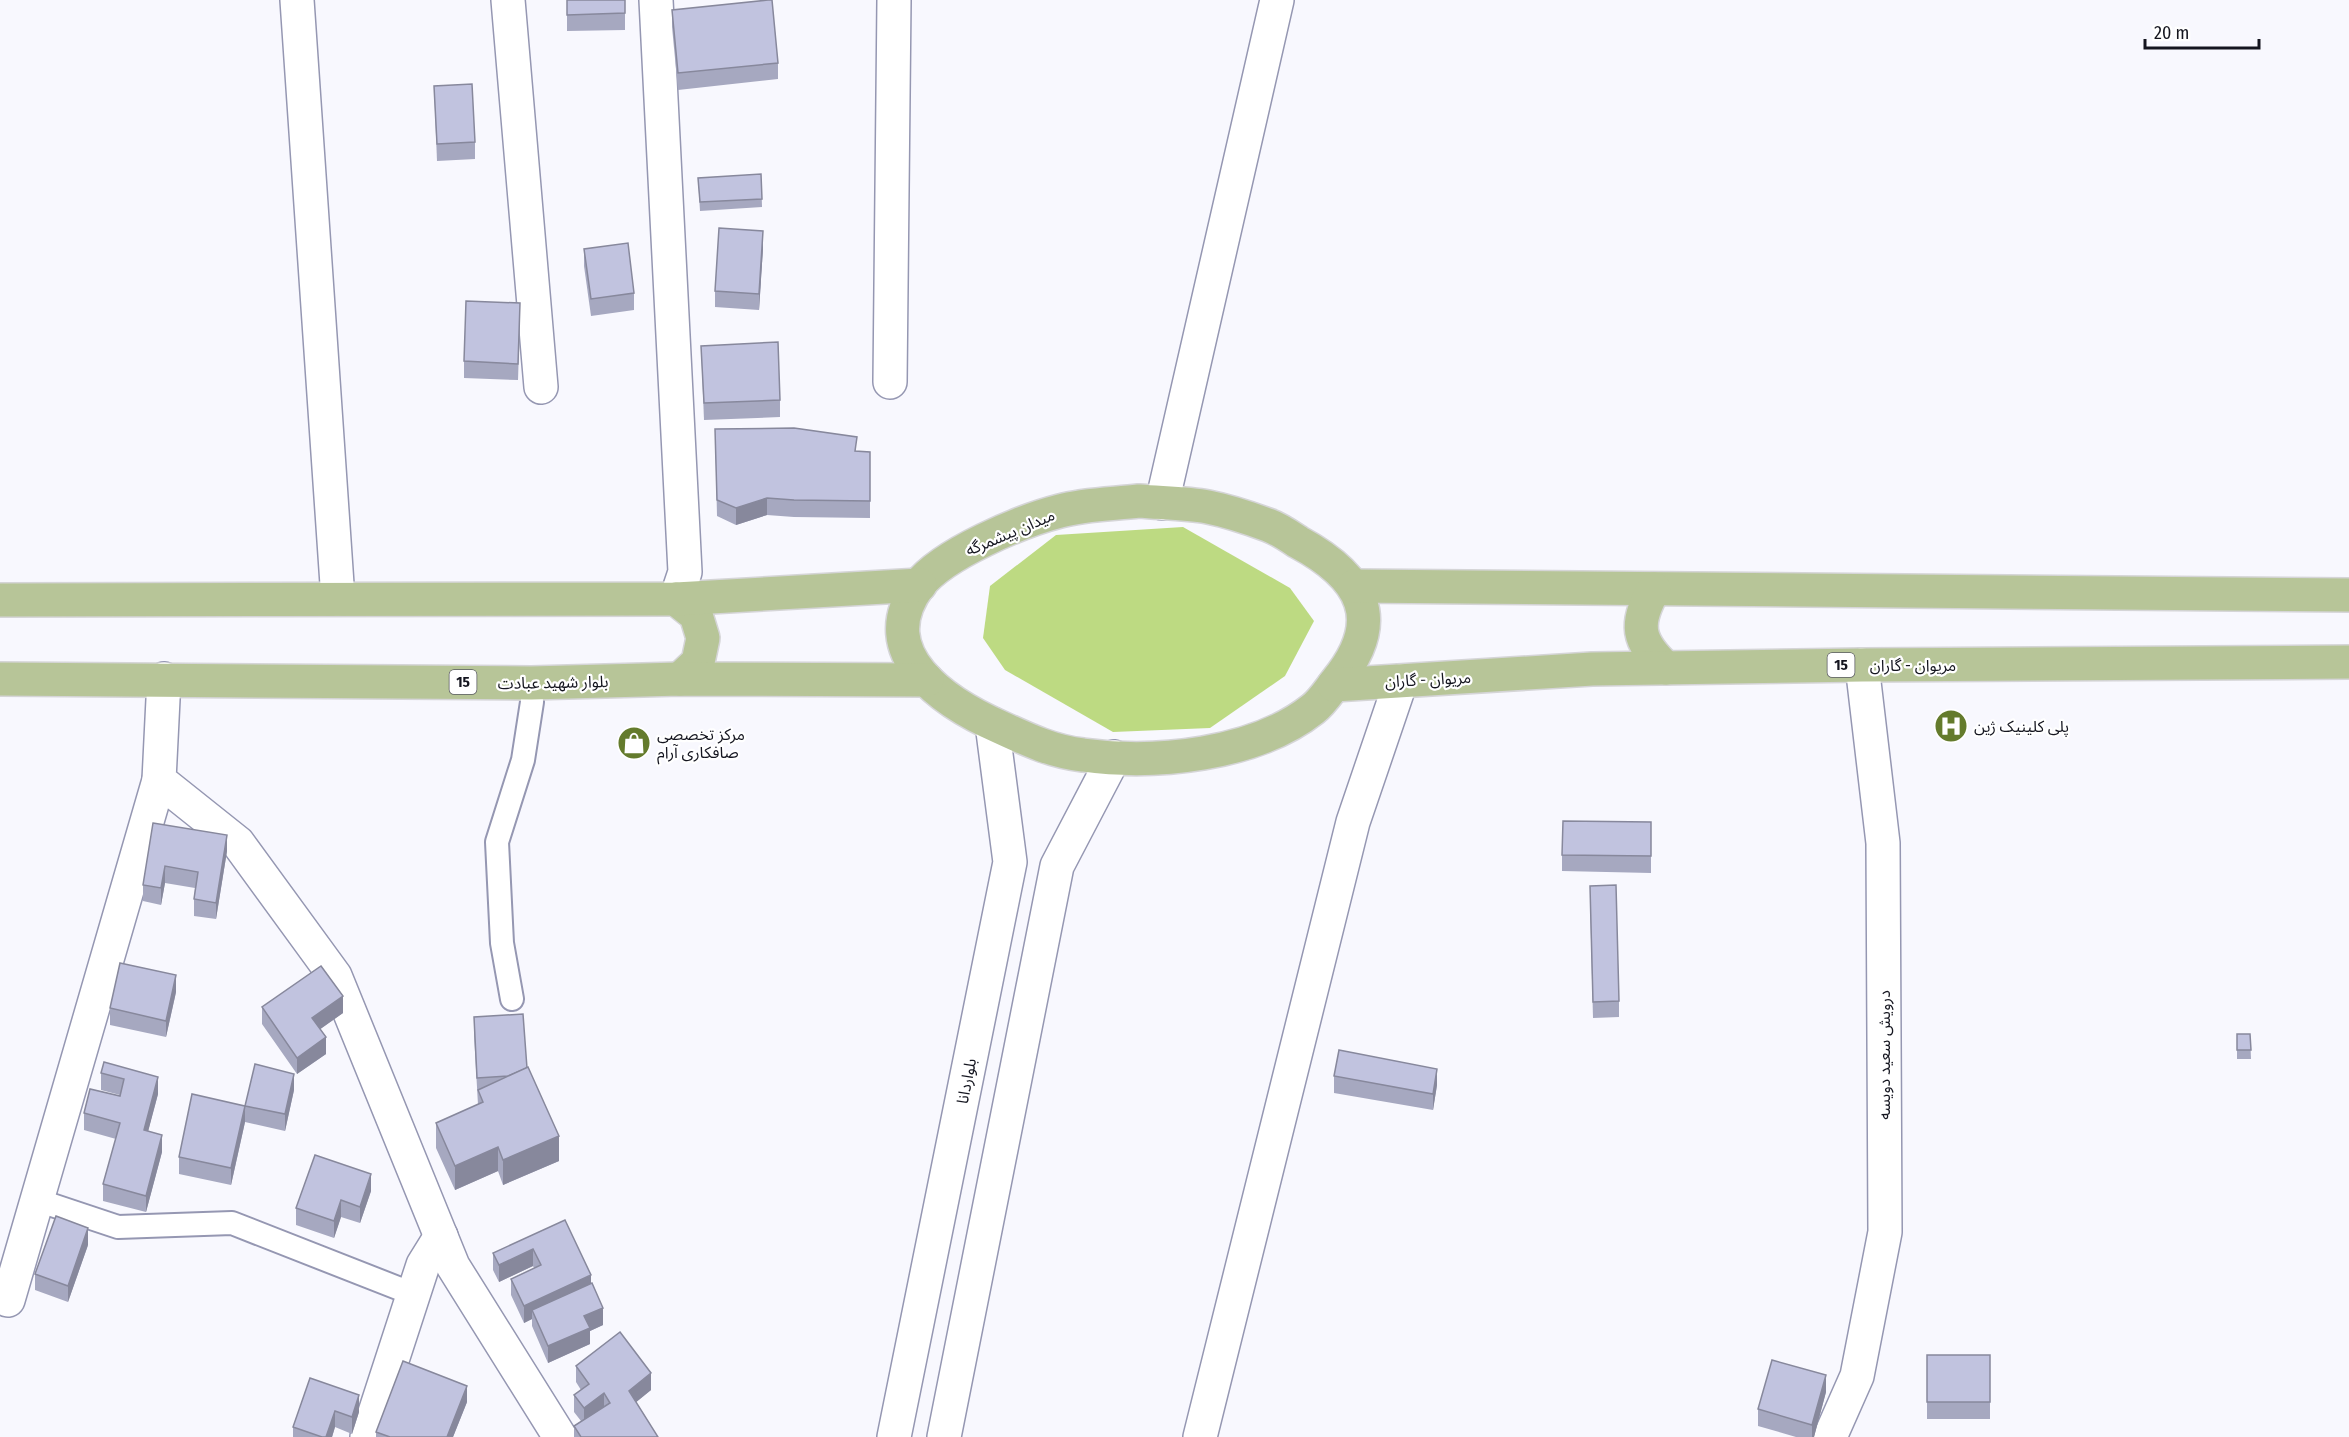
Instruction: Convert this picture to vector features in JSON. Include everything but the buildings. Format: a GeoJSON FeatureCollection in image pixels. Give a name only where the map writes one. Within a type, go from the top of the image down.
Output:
{"type":"FeatureCollection","features":[{"type":"Feature","properties":{"kind":"main road","name":"میدان پیشمرگه"},"geometry":{"type":"LineString","coordinates":[[1139,501],[1162,503],[1207,507],[1270,526],[1329,560],[1354,586],[1363,610],[1363,632],[1357,654],[1315,708],[1271,734],[1209,752],[1144,760],[1081,755],[1037,744],[965,710],[927,680],[909,659],[903,634],[909,605],[920,585],[959,554],[1031,520],[1062,510],[1139,501]]}},
{"type":"Feature","properties":{"kind":"main road"},"geometry":{"type":"LineString","coordinates":[[0,600],[676,599],[920,585]]}},
{"type":"Feature","properties":{"kind":"main road"},"geometry":{"type":"LineString","coordinates":[[1354,586],[2349,595]]}},
{"type":"Feature","properties":{"kind":"main road"},"geometry":{"type":"LineString","coordinates":[[1654,589],[1642,609],[1641,632],[1650,653],[1666,668]]}},
{"type":"Feature","properties":{"kind":"main road"},"geometry":{"type":"LineString","coordinates":[[676,599],[696,615],[703,638],[698,662],[680,679]]}},
{"type":"Feature","properties":{"kind":"main road","name":"مریوان - گاران"},"geometry":{"type":"LineString","coordinates":[[1334,685],[1592,669],[2349,662]]}},
{"type":"Feature","properties":{"kind":"main road","name":"بلوار شهید عبادت"},"geometry":{"type":"LineString","coordinates":[[0,679],[531,683],[680,679],[927,680]]}},
{"type":"Feature","properties":{"kind":"street"},"geometry":{"type":"LineString","coordinates":[[297,0],[338,598]]}},
{"type":"Feature","properties":{"kind":"street"},"geometry":{"type":"LineString","coordinates":[[508,0],[542,387]]}},
{"type":"Feature","properties":{"kind":"street"},"geometry":{"type":"LineString","coordinates":[[656,0],[685,572],[676,599]]}},
{"type":"Feature","properties":{"kind":"street"},"geometry":{"type":"LineString","coordinates":[[890,382],[894,0]]}},
{"type":"Feature","properties":{"kind":"street"},"geometry":{"type":"LineString","coordinates":[[1162,503],[1277,0]]}},
{"type":"Feature","properties":{"kind":"street","name":"درویش سعید دویسه"},"geometry":{"type":"LineString","coordinates":[[1830,1437],[1857,1376],[1885,1232],[1882,843],[1862,665]]}},
{"type":"Feature","properties":{"kind":"street"},"geometry":{"type":"LineString","coordinates":[[4,1306],[159,780],[164,679]]}},
{"type":"Feature","properties":{"kind":"street"},"geometry":{"type":"LineString","coordinates":[[1200,1437],[1353,822],[1401,681]]}},
{"type":"Feature","properties":{"kind":"street","name":"بلواردانا"},"geometry":{"type":"LineString","coordinates":[[894,1437],[1010,862],[992,724]]}},
{"type":"Feature","properties":{"kind":"street"},"geometry":{"type":"LineString","coordinates":[[944,1437],[1057,866],[1114,757]]}},
{"type":"Feature","properties":{"kind":"street"},"geometry":{"type":"LineString","coordinates":[[159,780],[238,843],[335,976],[453,1266],[560,1437]]}},
{"type":"Feature","properties":{"kind":"street"},"geometry":{"type":"LineString","coordinates":[[367,1437],[423,1265],[441,1236]]}},
{"type":"Feature","properties":{"kind":"lane"},"geometry":{"type":"LineString","coordinates":[[512,999],[502,944],[497,842],[523,760],[532,702],[531,683]]}},
{"type":"Feature","properties":{"kind":"lane"},"geometry":{"type":"LineString","coordinates":[[37,1200],[118,1227],[232,1223],[413,1294]]}},
{"type":"Feature","properties":{"kind":"green space"},"geometry":{"type":"Polygon","coordinates":[[[1183,527],[1290,588],[1314,621],[1285,676],[1210,728],[1113,732],[1005,670],[983,638],[990,586],[1056,535],[1183,527]]]}},
{"type":"Feature","properties":{"kind":"place","name":"پلی کلینیک ژین"},"geometry":{"type":"Point","coordinates":[1951,726]}},
{"type":"Feature","properties":{"kind":"place","name":"مرکز تخصصی صافکاری آرام"},"geometry":{"type":"Point","coordinates":[634,743]}}]}
